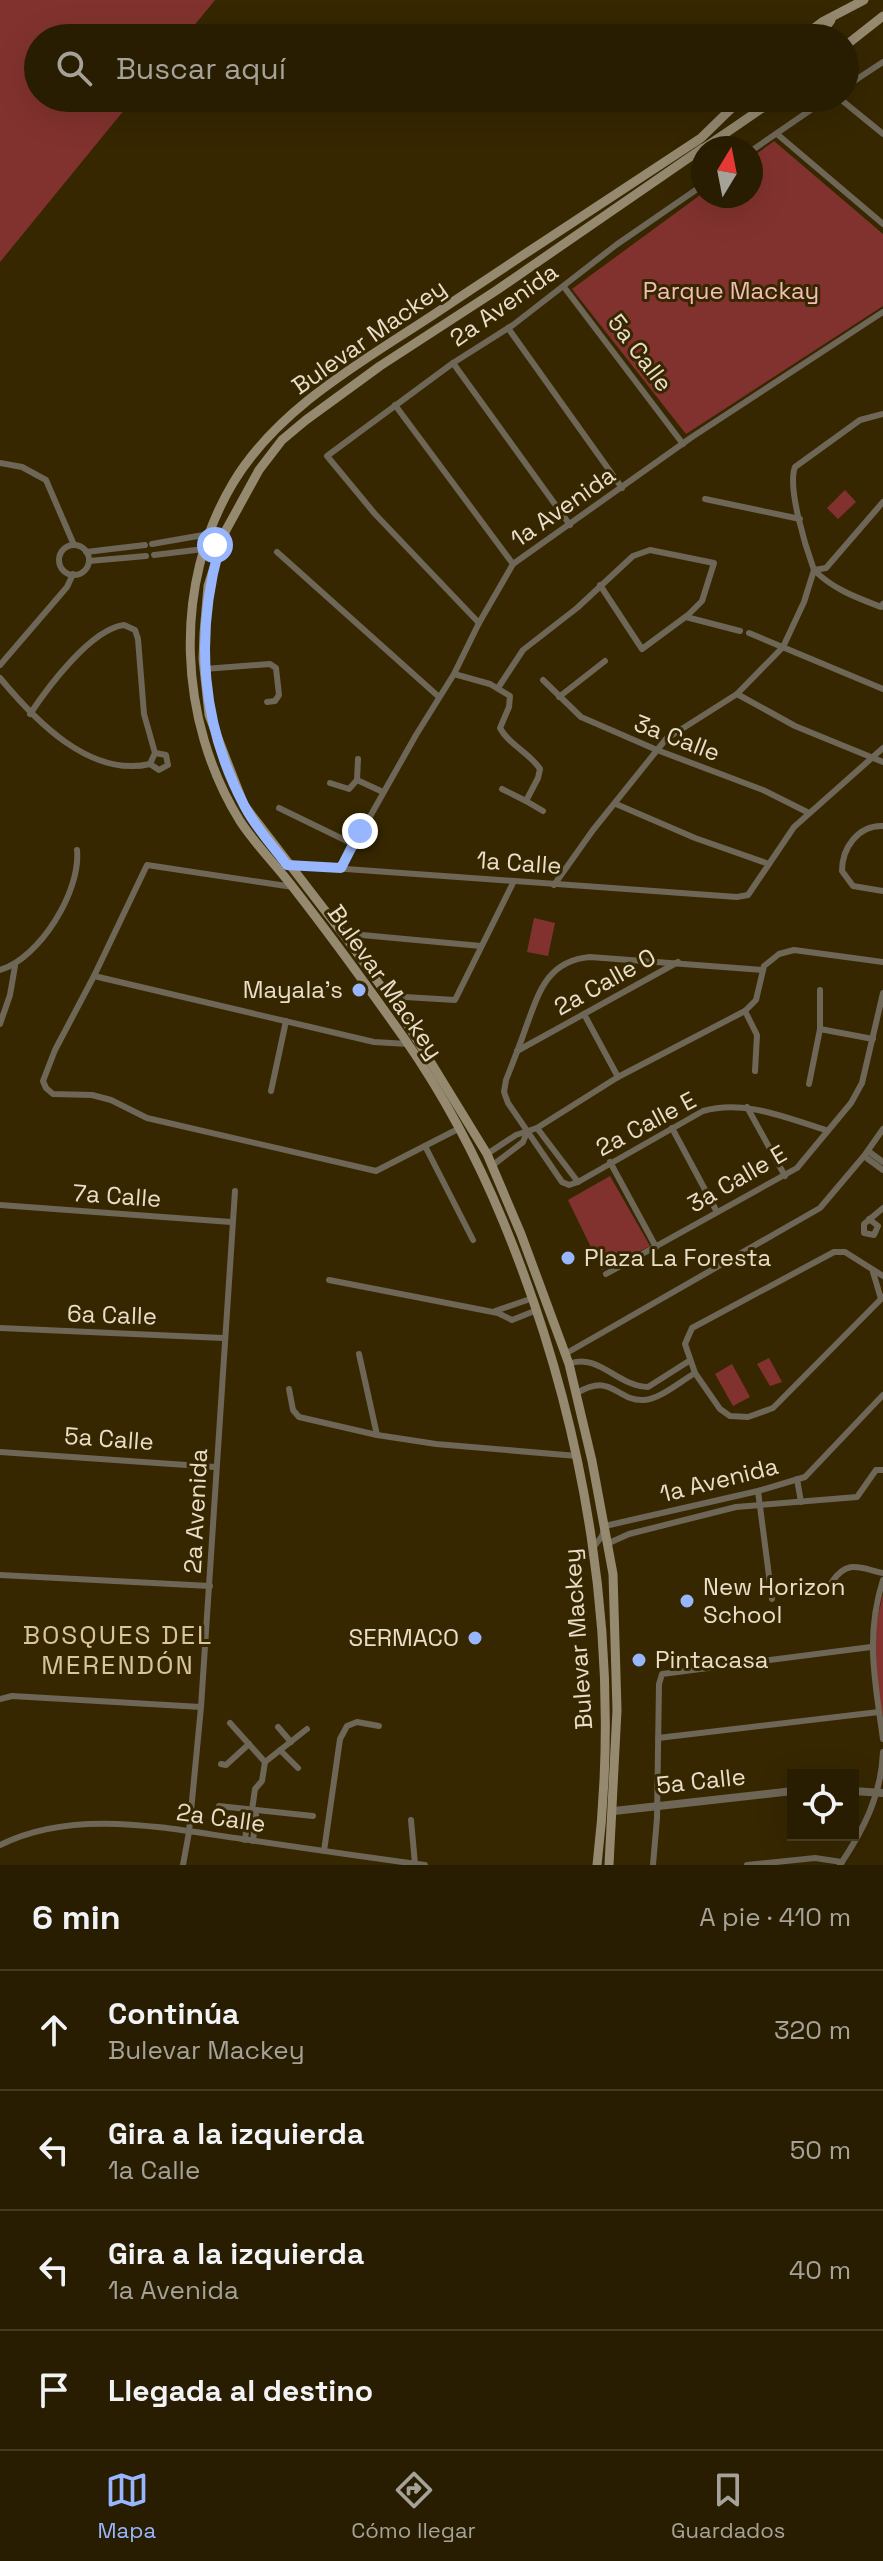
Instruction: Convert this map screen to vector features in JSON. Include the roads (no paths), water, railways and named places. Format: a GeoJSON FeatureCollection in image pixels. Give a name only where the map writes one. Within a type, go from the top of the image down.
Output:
{"type":"FeatureCollection","features":[{"type":"Feature","properties":{"kind":"main road"},"geometry":{"type":"LineString","coordinates":[[822,24],[864,0]]}},
{"type":"Feature","properties":{"kind":"main road"},"geometry":{"type":"LineString","coordinates":[[829,24],[836,15]]}},
{"type":"Feature","properties":{"kind":"main road"},"geometry":{"type":"LineString","coordinates":[[859,33],[883,16]]}},
{"type":"Feature","properties":{"kind":"main road","name":"Bulevar Mackey"},"geometry":{"type":"LineString","coordinates":[[600,1865],[605,1710],[599,1581],[577,1456],[537,1310],[502,1220],[458,1129],[408,1044],[242,823],[222,787],[198,719],[189,666],[192,597],[209,534],[233,483],[267,437],[327,386],[701,138],[728,112]]}},
{"type":"Feature","properties":{"kind":"main road","name":"Bulevar Mackey"},"geometry":{"type":"LineString","coordinates":[[721,136],[756,112]]}},
{"type":"Feature","properties":{"kind":"main road","name":"Bulevar Mackey"},"geometry":{"type":"LineString","coordinates":[[609,1865],[617,1710],[613,1574],[577,1393],[567,1359],[521,1234],[487,1154],[388,996],[244,805],[209,715],[204,669],[208,586],[220,543],[243,495],[268,455],[306,420],[380,366],[497,290],[691,156]]}},
{"type":"Feature","properties":{"kind":"main road"},"geometry":{"type":"LineString","coordinates":[[204,549],[220,543],[209,534]]}},
{"type":"Feature","properties":{"kind":"main road"},"geometry":{"type":"LineString","coordinates":[[533,1298],[539,1296],[548,1310]]}},
{"type":"Feature","properties":{"kind":"main road"},"geometry":{"type":"LineString","coordinates":[[600,1865],[608,1815],[614,1811]]}},
{"type":"Feature","properties":{"kind":"street"},"geometry":{"type":"LineString","coordinates":[[859,78],[883,62]]}},
{"type":"Feature","properties":{"kind":"street"},"geometry":{"type":"LineString","coordinates":[[763,143],[808,112]]}},
{"type":"Feature","properties":{"kind":"street"},"geometry":{"type":"LineString","coordinates":[[856,112],[883,134]]}},
{"type":"Feature","properties":{"kind":"street"},"geometry":{"type":"LineString","coordinates":[[777,134],[883,224]]}},
{"type":"Feature","properties":{"kind":"street","name":"2a Avenida"},"geometry":{"type":"LineString","coordinates":[[479,623],[375,514],[327,456],[691,193]]}},
{"type":"Feature","properties":{"kind":"street","name":"5a Calle"},"geometry":{"type":"LineString","coordinates":[[564,287],[683,444]]}},
{"type":"Feature","properties":{"kind":"street","name":"1a Avenida"},"geometry":{"type":"LineString","coordinates":[[341,868],[454,674],[513,564],[683,444],[883,312]]}},
{"type":"Feature","properties":{"kind":"street"},"geometry":{"type":"LineString","coordinates":[[508,328],[622,488]]}},
{"type":"Feature","properties":{"kind":"street"},"geometry":{"type":"LineString","coordinates":[[453,363],[570,525]]}},
{"type":"Feature","properties":{"kind":"street"},"geometry":{"type":"LineString","coordinates":[[395,405],[513,564]]}},
{"type":"Feature","properties":{"kind":"street"},"geometry":{"type":"LineString","coordinates":[[883,414],[860,420],[795,467],[792,475],[814,570],[828,584],[848,595],[881,607],[883,604]]}},
{"type":"Feature","properties":{"kind":"street"},"geometry":{"type":"LineString","coordinates":[[0,463],[22,467],[46,480],[74,545],[86,552],[209,534]]}},
{"type":"Feature","properties":{"kind":"street"},"geometry":{"type":"LineString","coordinates":[[705,499],[800,519]]}},
{"type":"Feature","properties":{"kind":"street"},"geometry":{"type":"LineString","coordinates":[[814,570],[826,568],[883,502]]}},
{"type":"Feature","properties":{"kind":"street"},"geometry":{"type":"LineString","coordinates":[[73,574],[63,569],[59,560],[65,548],[74,545]]}},
{"type":"Feature","properties":{"kind":"street"},"geometry":{"type":"LineString","coordinates":[[89,561],[204,549]]}},
{"type":"Feature","properties":{"kind":"street"},"geometry":{"type":"LineString","coordinates":[[498,688],[523,650],[577,608],[600,585],[633,556],[650,550],[714,563],[702,601],[686,617],[642,649],[600,585]]}},
{"type":"Feature","properties":{"kind":"street"},"geometry":{"type":"LineString","coordinates":[[0,665],[67,587],[73,574],[84,570],[89,561],[86,552]]}},
{"type":"Feature","properties":{"kind":"street"},"geometry":{"type":"LineString","coordinates":[[277,552],[439,697]]}},
{"type":"Feature","properties":{"kind":"street"},"geometry":{"type":"LineString","coordinates":[[554,885],[593,830],[666,739],[737,694],[783,647],[804,602],[814,570]]}},
{"type":"Feature","properties":{"kind":"street"},"geometry":{"type":"LineString","coordinates":[[686,617],[740,631]]}},
{"type":"Feature","properties":{"kind":"street"},"geometry":{"type":"LineString","coordinates":[[30,714],[45,691],[106,630],[130,626],[138,639],[144,714],[155,753],[150,764]]}},
{"type":"Feature","properties":{"kind":"street"},"geometry":{"type":"LineString","coordinates":[[749,633],[883,689]]}},
{"type":"Feature","properties":{"kind":"street"},"geometry":{"type":"LineString","coordinates":[[559,697],[605,661]]}},
{"type":"Feature","properties":{"kind":"street"},"geometry":{"type":"LineString","coordinates":[[204,669],[270,664],[276,668],[279,695],[275,701],[267,702]]}},
{"type":"Feature","properties":{"kind":"street"},"geometry":{"type":"LineString","coordinates":[[454,674],[498,688],[510,696],[500,728],[503,734],[526,751],[540,769],[526,801]]}},
{"type":"Feature","properties":{"kind":"street"},"geometry":{"type":"LineString","coordinates":[[0,678],[30,714],[93,757],[130,765],[150,764],[159,770],[168,765],[166,755],[155,753]]}},
{"type":"Feature","properties":{"kind":"street","name":"3a Calle"},"geometry":{"type":"LineString","coordinates":[[543,680],[581,717],[763,790],[809,813]]}},
{"type":"Feature","properties":{"kind":"street"},"geometry":{"type":"LineString","coordinates":[[737,694],[795,726],[883,762]]}},
{"type":"Feature","properties":{"kind":"street"},"geometry":{"type":"LineString","coordinates":[[616,804],[695,838],[769,864],[794,827],[883,748]]}},
{"type":"Feature","properties":{"kind":"street"},"geometry":{"type":"LineString","coordinates":[[330,783],[349,789],[357,780],[358,759]]}},
{"type":"Feature","properties":{"kind":"street"},"geometry":{"type":"LineString","coordinates":[[357,780],[383,792]]}},
{"type":"Feature","properties":{"kind":"street"},"geometry":{"type":"LineString","coordinates":[[502,789],[543,811]]}},
{"type":"Feature","properties":{"kind":"street"},"geometry":{"type":"LineString","coordinates":[[279,808],[353,844]]}},
{"type":"Feature","properties":{"kind":"street"},"geometry":{"type":"LineString","coordinates":[[883,826],[873,826],[860,832],[842,861],[842,871],[853,886],[883,891]]}},
{"type":"Feature","properties":{"kind":"street"},"geometry":{"type":"LineString","coordinates":[[0,970],[15,966],[33,951],[56,919],[78,867],[77,850]]}},
{"type":"Feature","properties":{"kind":"street","name":"1a Calle"},"geometry":{"type":"LineString","coordinates":[[287,865],[737,897],[748,895],[769,864]]}},
{"type":"Feature","properties":{"kind":"street"},"geometry":{"type":"LineString","coordinates":[[293,887],[147,865],[47,1069],[43,1081],[46,1088],[53,1094],[102,1097],[147,1118],[376,1171],[458,1129]]}},
{"type":"Feature","properties":{"kind":"street"},"geometry":{"type":"LineString","coordinates":[[388,996],[455,1000],[514,881]]}},
{"type":"Feature","properties":{"kind":"street"},"geometry":{"type":"LineString","coordinates":[[362,935],[481,946]]}},
{"type":"Feature","properties":{"kind":"street"},"geometry":{"type":"LineString","coordinates":[[487,1154],[516,1135],[537,1128],[618,1077],[745,1011],[756,1000],[766,963],[779,954],[794,950],[883,962]]}},
{"type":"Feature","properties":{"kind":"street"},"geometry":{"type":"LineString","coordinates":[[537,1128],[578,1182],[569,1185],[562,1182],[508,1103],[504,1092],[537,994],[550,975],[566,962],[590,957],[678,962]]}},
{"type":"Feature","properties":{"kind":"street","name":"2a Calle O"},"geometry":{"type":"LineString","coordinates":[[517,1051],[678,962],[763,970]]}},
{"type":"Feature","properties":{"kind":"street"},"geometry":{"type":"LineString","coordinates":[[0,1024],[10,995],[15,966]]}},
{"type":"Feature","properties":{"kind":"street"},"geometry":{"type":"LineString","coordinates":[[94,976],[374,1042],[408,1044]]}},
{"type":"Feature","properties":{"kind":"street"},"geometry":{"type":"LineString","coordinates":[[809,1084],[820,1029],[820,990]]}},
{"type":"Feature","properties":{"kind":"street","name":"3a Calle E"},"geometry":{"type":"LineString","coordinates":[[606,1274],[797,1168],[851,1103],[862,1083],[883,993]]}},
{"type":"Feature","properties":{"kind":"street"},"geometry":{"type":"LineString","coordinates":[[745,1011],[757,1035],[755,1071]]}},
{"type":"Feature","properties":{"kind":"street"},"geometry":{"type":"LineString","coordinates":[[584,1014],[618,1077]]}},
{"type":"Feature","properties":{"kind":"street"},"geometry":{"type":"LineString","coordinates":[[271,1091],[286,1021]]}},
{"type":"Feature","properties":{"kind":"street"},"geometry":{"type":"LineString","coordinates":[[820,1029],[873,1039]]}},
{"type":"Feature","properties":{"kind":"street","name":"2a Calle E"},"geometry":{"type":"LineString","coordinates":[[578,1182],[703,1111],[716,1107],[747,1107],[826,1130]]}},
{"type":"Feature","properties":{"kind":"street"},"geometry":{"type":"LineString","coordinates":[[747,1107],[785,1176]]}},
{"type":"Feature","properties":{"kind":"street"},"geometry":{"type":"LineString","coordinates":[[672,1128],[717,1212]]}},
{"type":"Feature","properties":{"kind":"street"},"geometry":{"type":"LineString","coordinates":[[567,1359],[820,1208],[883,1129]]}},
{"type":"Feature","properties":{"kind":"street"},"geometry":{"type":"LineString","coordinates":[[493,1165],[523,1142],[527,1132]]}},
{"type":"Feature","properties":{"kind":"street"},"geometry":{"type":"LineString","coordinates":[[425,1146],[473,1240]]}},
{"type":"Feature","properties":{"kind":"street"},"geometry":{"type":"LineString","coordinates":[[866,1153],[883,1162]]}},
{"type":"Feature","properties":{"kind":"street"},"geometry":{"type":"LineString","coordinates":[[866,1153],[883,1170]]}},
{"type":"Feature","properties":{"kind":"street"},"geometry":{"type":"LineString","coordinates":[[610,1162],[656,1247]]}},
{"type":"Feature","properties":{"kind":"street","name":"2a Avenida"},"geometry":{"type":"LineString","coordinates":[[184,1863],[201,1707],[235,1191]]}},
{"type":"Feature","properties":{"kind":"street","name":"7a Calle"},"geometry":{"type":"LineString","coordinates":[[0,1205],[231,1222]]}},
{"type":"Feature","properties":{"kind":"street"},"geometry":{"type":"LineString","coordinates":[[869,1219],[883,1208]]}},
{"type":"Feature","properties":{"kind":"street"},"geometry":{"type":"LineString","coordinates":[[872,1271],[882,1298],[773,1408],[763,1414],[737,1418],[720,1409],[695,1373],[685,1344],[688,1334],[701,1323],[834,1252],[845,1252],[883,1276]]}},
{"type":"Feature","properties":{"kind":"street"},"geometry":{"type":"LineString","coordinates":[[329,1280],[492,1312],[512,1320],[537,1310]]}},
{"type":"Feature","properties":{"kind":"street"},"geometry":{"type":"LineString","coordinates":[[492,1312],[533,1298]]}},
{"type":"Feature","properties":{"kind":"street","name":"6a Calle"},"geometry":{"type":"LineString","coordinates":[[0,1328],[223,1338]]}},
{"type":"Feature","properties":{"kind":"street"},"geometry":{"type":"LineString","coordinates":[[359,1354],[377,1435]]}},
{"type":"Feature","properties":{"kind":"street"},"geometry":{"type":"LineString","coordinates":[[567,1359],[587,1361],[627,1384],[648,1387],[689,1361]]}},
{"type":"Feature","properties":{"kind":"street"},"geometry":{"type":"LineString","coordinates":[[577,1393],[591,1385],[601,1385],[635,1399],[648,1400],[695,1373]]}},
{"type":"Feature","properties":{"kind":"street"},"geometry":{"type":"LineString","coordinates":[[289,1389],[293,1410],[299,1417],[377,1435],[436,1444],[577,1456]]}},
{"type":"Feature","properties":{"kind":"street","name":"1a Avenida"},"geometry":{"type":"LineString","coordinates":[[605,1526],[758,1491],[805,1477],[883,1395]]}},
{"type":"Feature","properties":{"kind":"street","name":"5a Calle"},"geometry":{"type":"LineString","coordinates":[[0,1452],[215,1467]]}},
{"type":"Feature","properties":{"kind":"street"},"geometry":{"type":"LineString","coordinates":[[609,1543],[627,1535],[731,1508],[857,1497],[876,1470],[883,1470]]}},
{"type":"Feature","properties":{"kind":"street"},"geometry":{"type":"LineString","coordinates":[[797,1479],[801,1502]]}},
{"type":"Feature","properties":{"kind":"street"},"geometry":{"type":"LineString","coordinates":[[758,1491],[772,1599]]}},
{"type":"Feature","properties":{"kind":"street"},"geometry":{"type":"LineString","coordinates":[[729,1498],[731,1508]]}},
{"type":"Feature","properties":{"kind":"street"},"geometry":{"type":"LineString","coordinates":[[680,1522],[695,1505]]}},
{"type":"Feature","properties":{"kind":"street"},"geometry":{"type":"LineString","coordinates":[[593,1548],[605,1526]]}},
{"type":"Feature","properties":{"kind":"street"},"geometry":{"type":"LineString","coordinates":[[832,1582],[840,1570],[846,1568],[883,1573]]}},
{"type":"Feature","properties":{"kind":"street"},"geometry":{"type":"LineString","coordinates":[[0,1575],[210,1586]]}},
{"type":"Feature","properties":{"kind":"street"},"geometry":{"type":"LineString","coordinates":[[883,1580],[876,1605],[871,1647],[883,1739]]}},
{"type":"Feature","properties":{"kind":"street"},"geometry":{"type":"LineString","coordinates":[[653,1865],[659,1684],[662,1674],[871,1647]]}},
{"type":"Feature","properties":{"kind":"street"},"geometry":{"type":"LineString","coordinates":[[0,1699],[12,1696],[201,1707]]}},
{"type":"Feature","properties":{"kind":"street"},"geometry":{"type":"LineString","coordinates":[[658,1738],[879,1712]]}},
{"type":"Feature","properties":{"kind":"street"},"geometry":{"type":"LineString","coordinates":[[324,1851],[340,1739],[347,1726],[357,1722],[379,1726]]}},
{"type":"Feature","properties":{"kind":"street"},"geometry":{"type":"LineString","coordinates":[[230,1723],[265,1762]]}},
{"type":"Feature","properties":{"kind":"street"},"geometry":{"type":"LineString","coordinates":[[278,1727],[291,1742]]}},
{"type":"Feature","properties":{"kind":"street"},"geometry":{"type":"LineString","coordinates":[[249,1840],[256,1815],[252,1810],[255,1789],[262,1781],[265,1762],[307,1729]]}},
{"type":"Feature","properties":{"kind":"street"},"geometry":{"type":"LineString","coordinates":[[221,1764],[226,1765],[249,1744]]}},
{"type":"Feature","properties":{"kind":"street"},"geometry":{"type":"LineString","coordinates":[[280,1750],[298,1768]]}},
{"type":"Feature","properties":{"kind":"street"},"geometry":{"type":"LineString","coordinates":[[747,1865],[815,1858],[841,1864],[861,1833],[881,1792],[883,1752]]}},
{"type":"Feature","properties":{"kind":"street"},"geometry":{"type":"LineString","coordinates":[[859,1791],[881,1792]]}},
{"type":"Feature","properties":{"kind":"street","name":"5a Calle"},"geometry":{"type":"LineString","coordinates":[[614,1811],[787,1792]]}},
{"type":"Feature","properties":{"kind":"street"},"geometry":{"type":"LineString","coordinates":[[219,1806],[313,1816]]}},
{"type":"Feature","properties":{"kind":"street"},"geometry":{"type":"LineString","coordinates":[[411,1820],[415,1864]]}},
{"type":"Feature","properties":{"kind":"street","name":"2a Calle"},"geometry":{"type":"LineString","coordinates":[[0,1845],[60,1826],[121,1824],[425,1865]]}},
{"type":"Feature","properties":{"kind":"place","name":"Mayala's"},"geometry":{"type":"Point","coordinates":[359,990]}},
{"type":"Feature","properties":{"kind":"place","name":"Plaza La Foresta"},"geometry":{"type":"Point","coordinates":[568,1258]}},
{"type":"Feature","properties":{"kind":"place","name":"New Horizon School"},"geometry":{"type":"Point","coordinates":[687,1601]}},
{"type":"Feature","properties":{"kind":"place","name":"SERMACO"},"geometry":{"type":"Point","coordinates":[475,1638]}},
{"type":"Feature","properties":{"kind":"place","name":"Pintacasa"},"geometry":{"type":"Point","coordinates":[639,1660]}},
{"type":"Feature","properties":{"kind":"district","name":"BOSQUES DEL MERENDÓN"},"geometry":{"type":"Point","coordinates":[118,1650]}},
{"type":"Feature","properties":{"kind":"park label","name":"Parque Mackay"},"geometry":{"type":"Point","coordinates":[731,291]}}]}
